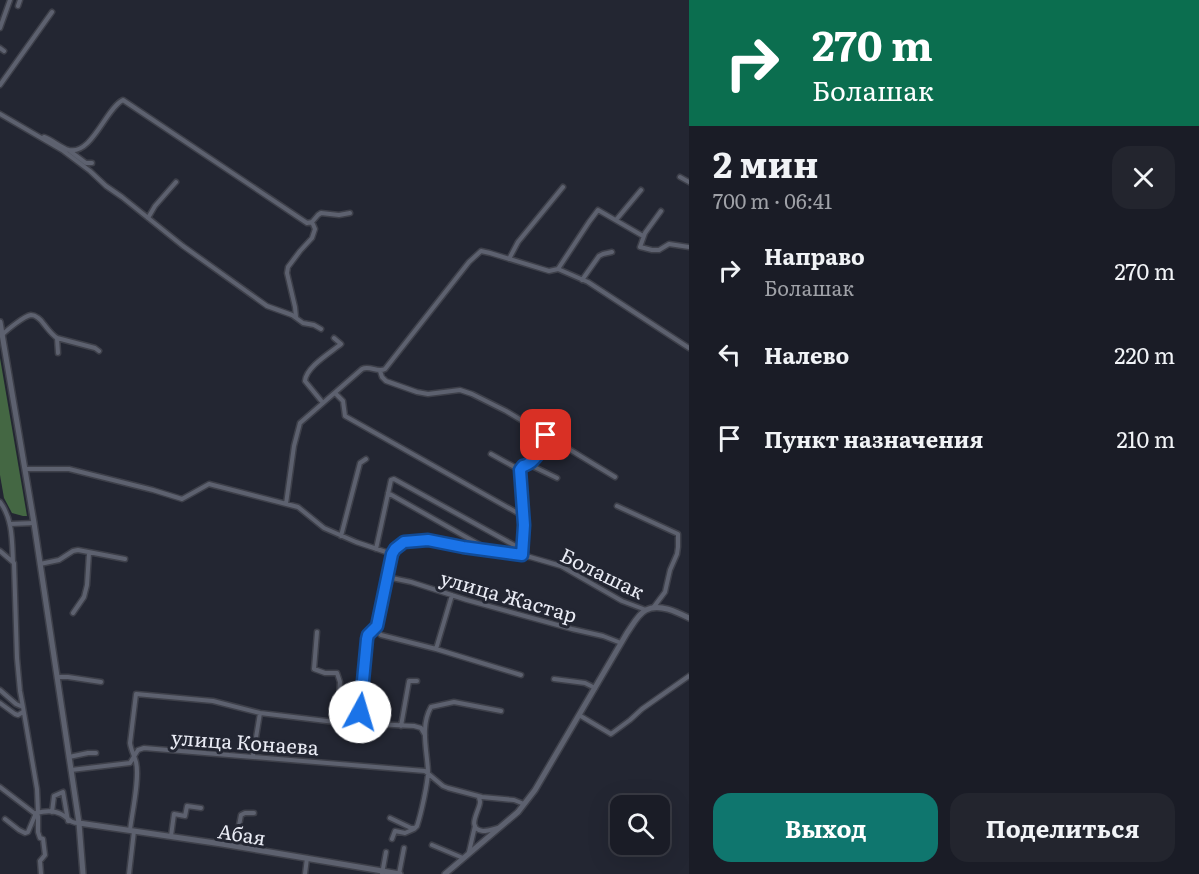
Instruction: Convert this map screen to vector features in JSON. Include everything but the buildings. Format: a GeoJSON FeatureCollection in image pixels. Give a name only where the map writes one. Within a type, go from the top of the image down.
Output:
{"type":"FeatureCollection","features":[{"type":"Feature","properties":{"kind":"street"},"geometry":{"type":"LineString","coordinates":[[0,28],[10,0]]}},
{"type":"Feature","properties":{"kind":"street"},"geometry":{"type":"LineString","coordinates":[[18,6],[20,0]]}},
{"type":"Feature","properties":{"kind":"street"},"geometry":{"type":"LineString","coordinates":[[0,85],[52,12]]}},
{"type":"Feature","properties":{"kind":"street"},"geometry":{"type":"LineString","coordinates":[[69,150],[83,147],[99,130],[115,105],[123,100],[298,217],[312,222]]}},
{"type":"Feature","properties":{"kind":"street"},"geometry":{"type":"LineString","coordinates":[[0,114],[62,150],[218,272],[267,306],[296,316],[303,323],[321,329]]}},
{"type":"Feature","properties":{"kind":"street"},"geometry":{"type":"LineString","coordinates":[[38,136],[50,139],[86,163],[92,163]]}},
{"type":"Feature","properties":{"kind":"street"},"geometry":{"type":"LineString","coordinates":[[680,177],[689,182]]}},
{"type":"Feature","properties":{"kind":"street"},"geometry":{"type":"LineString","coordinates":[[148,218],[155,206],[176,182]]}},
{"type":"Feature","properties":{"kind":"street"},"geometry":{"type":"LineString","coordinates":[[509,258],[518,242],[563,187]]}},
{"type":"Feature","properties":{"kind":"street"},"geometry":{"type":"LineString","coordinates":[[616,220],[641,190]]}},
{"type":"Feature","properties":{"kind":"street"},"geometry":{"type":"LineString","coordinates":[[558,269],[598,210],[643,236]]}},
{"type":"Feature","properties":{"kind":"street"},"geometry":{"type":"LineString","coordinates":[[661,211],[643,236],[640,247],[652,250],[659,250],[669,244],[689,247]]}},
{"type":"Feature","properties":{"kind":"street"},"geometry":{"type":"LineString","coordinates":[[312,222],[321,213],[339,215],[350,213]]}},
{"type":"Feature","properties":{"kind":"street"},"geometry":{"type":"LineString","coordinates":[[296,316],[296,307],[287,273],[288,267],[312,238],[315,229],[312,222]]}},
{"type":"Feature","properties":{"kind":"street"},"geometry":{"type":"LineString","coordinates":[[286,504],[294,446],[300,423],[362,369],[366,367],[380,371],[385,369],[481,251],[549,271],[558,269],[582,280],[689,348]]}},
{"type":"Feature","properties":{"kind":"street"},"geometry":{"type":"LineString","coordinates":[[582,280],[599,256],[612,252]]}},
{"type":"Feature","properties":{"kind":"street"},"geometry":{"type":"LineString","coordinates":[[2,335],[30,315],[34,315],[57,338],[96,348],[99,351]]}},
{"type":"Feature","properties":{"kind":"street"},"geometry":{"type":"LineString","coordinates":[[0,322],[34,523],[80,823],[83,874]]}},
{"type":"Feature","properties":{"kind":"street"},"geometry":{"type":"LineString","coordinates":[[57,338],[58,353]]}},
{"type":"Feature","properties":{"kind":"street"},"geometry":{"type":"LineString","coordinates":[[323,403],[305,378],[313,367],[341,344],[334,338]]}},
{"type":"Feature","properties":{"kind":"street"},"geometry":{"type":"LineString","coordinates":[[380,371],[386,381],[417,392],[428,394],[460,390],[472,394],[506,411],[615,477]]}},
{"type":"Feature","properties":{"kind":"street"},"geometry":{"type":"LineString","coordinates":[[335,393],[343,401],[345,416],[523,516]]}},
{"type":"Feature","properties":{"kind":"street"},"geometry":{"type":"LineString","coordinates":[[376,549],[391,480],[394,479],[522,552],[524,525],[520,470],[542,448],[546,435]]}},
{"type":"Feature","properties":{"kind":"street"},"geometry":{"type":"LineString","coordinates":[[491,454],[520,470]]}},
{"type":"Feature","properties":{"kind":"street"},"geometry":{"type":"LineString","coordinates":[[341,536],[360,463],[366,459]]}},
{"type":"Feature","properties":{"kind":"street"},"geometry":{"type":"LineString","coordinates":[[528,464],[557,478]]}},
{"type":"Feature","properties":{"kind":"street"},"geometry":{"type":"LineString","coordinates":[[25,469],[69,469],[153,490],[182,500],[208,484],[298,507],[324,528],[392,554],[377,626],[381,635],[521,675]]}},
{"type":"Feature","properties":{"kind":"street"},"geometry":{"type":"LineString","coordinates":[[388,493],[492,552]]}},
{"type":"Feature","properties":{"kind":"street"},"geometry":{"type":"LineString","coordinates":[[0,502],[5,508],[10,524],[20,691],[37,789],[38,832],[45,847],[45,855],[40,861],[41,874]]}},
{"type":"Feature","properties":{"kind":"street"},"geometry":{"type":"LineString","coordinates":[[445,874],[518,812],[535,790],[633,624],[665,592],[670,570],[677,554],[678,534],[617,506]]}},
{"type":"Feature","properties":{"kind":"street"},"geometry":{"type":"LineString","coordinates":[[10,524],[34,523]]}},
{"type":"Feature","properties":{"kind":"street","name":"Болашак"},"geometry":{"type":"LineString","coordinates":[[392,554],[404,542],[428,540],[492,552],[522,552],[561,566],[622,601],[649,609]]}},
{"type":"Feature","properties":{"kind":"street"},"geometry":{"type":"LineString","coordinates":[[40,564],[59,560],[78,550],[125,559]]}},
{"type":"Feature","properties":{"kind":"street"},"geometry":{"type":"LineString","coordinates":[[0,551],[14,563]]}},
{"type":"Feature","properties":{"kind":"street"},"geometry":{"type":"LineString","coordinates":[[73,613],[86,591],[89,553]]}},
{"type":"Feature","properties":{"kind":"street","name":"улица Жастар"},"geometry":{"type":"LineString","coordinates":[[387,577],[603,636],[621,644]]}},
{"type":"Feature","properties":{"kind":"street"},"geometry":{"type":"LineString","coordinates":[[436,649],[452,595]]}},
{"type":"Feature","properties":{"kind":"street"},"geometry":{"type":"LineString","coordinates":[[649,609],[657,607],[668,609],[689,618]]}},
{"type":"Feature","properties":{"kind":"street"},"geometry":{"type":"LineString","coordinates":[[359,724],[367,639],[377,626]]}},
{"type":"Feature","properties":{"kind":"street"},"geometry":{"type":"LineString","coordinates":[[317,632],[314,669],[325,673],[337,673],[339,676],[337,723]]}},
{"type":"Feature","properties":{"kind":"street"},"geometry":{"type":"LineString","coordinates":[[579,716],[611,734],[689,676]]}},
{"type":"Feature","properties":{"kind":"street"},"geometry":{"type":"LineString","coordinates":[[57,677],[101,682]]}},
{"type":"Feature","properties":{"kind":"street"},"geometry":{"type":"LineString","coordinates":[[554,679],[585,683],[595,688]]}},
{"type":"Feature","properties":{"kind":"street"},"geometry":{"type":"LineString","coordinates":[[402,726],[409,681],[417,681]]}},
{"type":"Feature","properties":{"kind":"street"},"geometry":{"type":"LineString","coordinates":[[0,690],[24,709]]}},
{"type":"Feature","properties":{"kind":"street"},"geometry":{"type":"LineString","coordinates":[[129,874],[136,779],[136,763],[130,743],[136,694],[213,701],[260,713],[337,723],[419,727],[423,729],[425,735]]}},
{"type":"Feature","properties":{"kind":"street"},"geometry":{"type":"LineString","coordinates":[[392,839],[395,831],[405,833],[415,828],[419,820],[428,772],[425,735],[429,709],[433,705],[454,702],[501,711]]}},
{"type":"Feature","properties":{"kind":"street"},"geometry":{"type":"LineString","coordinates":[[0,703],[18,715],[24,709]]}},
{"type":"Feature","properties":{"kind":"street"},"geometry":{"type":"LineString","coordinates":[[253,757],[260,713]]}},
{"type":"Feature","properties":{"kind":"street","name":"улица Конаева"},"geometry":{"type":"LineString","coordinates":[[71,770],[130,763],[138,750],[144,748],[425,771],[443,786],[479,796],[524,804]]}},
{"type":"Feature","properties":{"kind":"street"},"geometry":{"type":"LineString","coordinates":[[69,757],[96,753]]}},
{"type":"Feature","properties":{"kind":"street"},"geometry":{"type":"LineString","coordinates":[[0,787],[37,813],[45,811],[61,814],[73,823],[80,823]]}},
{"type":"Feature","properties":{"kind":"street"},"geometry":{"type":"LineString","coordinates":[[52,812],[54,796],[63,792],[69,821]]}},
{"type":"Feature","properties":{"kind":"street"},"geometry":{"type":"LineString","coordinates":[[479,796],[480,802],[474,823],[479,830],[483,831],[500,828]]}},
{"type":"Feature","properties":{"kind":"street"},"geometry":{"type":"LineString","coordinates":[[171,836],[174,814],[185,816],[187,806],[201,808]]}},
{"type":"Feature","properties":{"kind":"street"},"geometry":{"type":"LineString","coordinates":[[5,819],[25,833],[28,832],[37,813]]}},
{"type":"Feature","properties":{"kind":"street"},"geometry":{"type":"LineString","coordinates":[[235,846],[241,815],[254,813]]}},
{"type":"Feature","properties":{"kind":"street"},"geometry":{"type":"LineString","coordinates":[[390,818],[415,828]]}},
{"type":"Feature","properties":{"kind":"street","name":"Абая"},"geometry":{"type":"LineString","coordinates":[[80,823],[400,874]]}},
{"type":"Feature","properties":{"kind":"street"},"geometry":{"type":"LineString","coordinates":[[469,853],[476,826]]}},
{"type":"Feature","properties":{"kind":"street"},"geometry":{"type":"LineString","coordinates":[[432,844],[463,858]]}},
{"type":"Feature","properties":{"kind":"street"},"geometry":{"type":"LineString","coordinates":[[400,874],[404,848]]}},
{"type":"Feature","properties":{"kind":"street"},"geometry":{"type":"LineString","coordinates":[[383,872],[386,852]]}},
{"type":"Feature","properties":{"kind":"street"},"geometry":{"type":"LineString","coordinates":[[305,874],[307,858]]}},
{"type":"Feature","properties":{"kind":"green space"},"geometry":{"type":"Polygon","coordinates":[[[0,358],[27,516],[12,513],[4,498],[0,475],[0,358]]]}},
{"type":"Feature","properties":{"kind":"route"},"geometry":{"type":"LineString","coordinates":[[360,712],[367,639],[377,626],[395,549],[404,542],[428,540],[522,555],[524,525],[520,470],[542,448],[546,435]]}}]}
